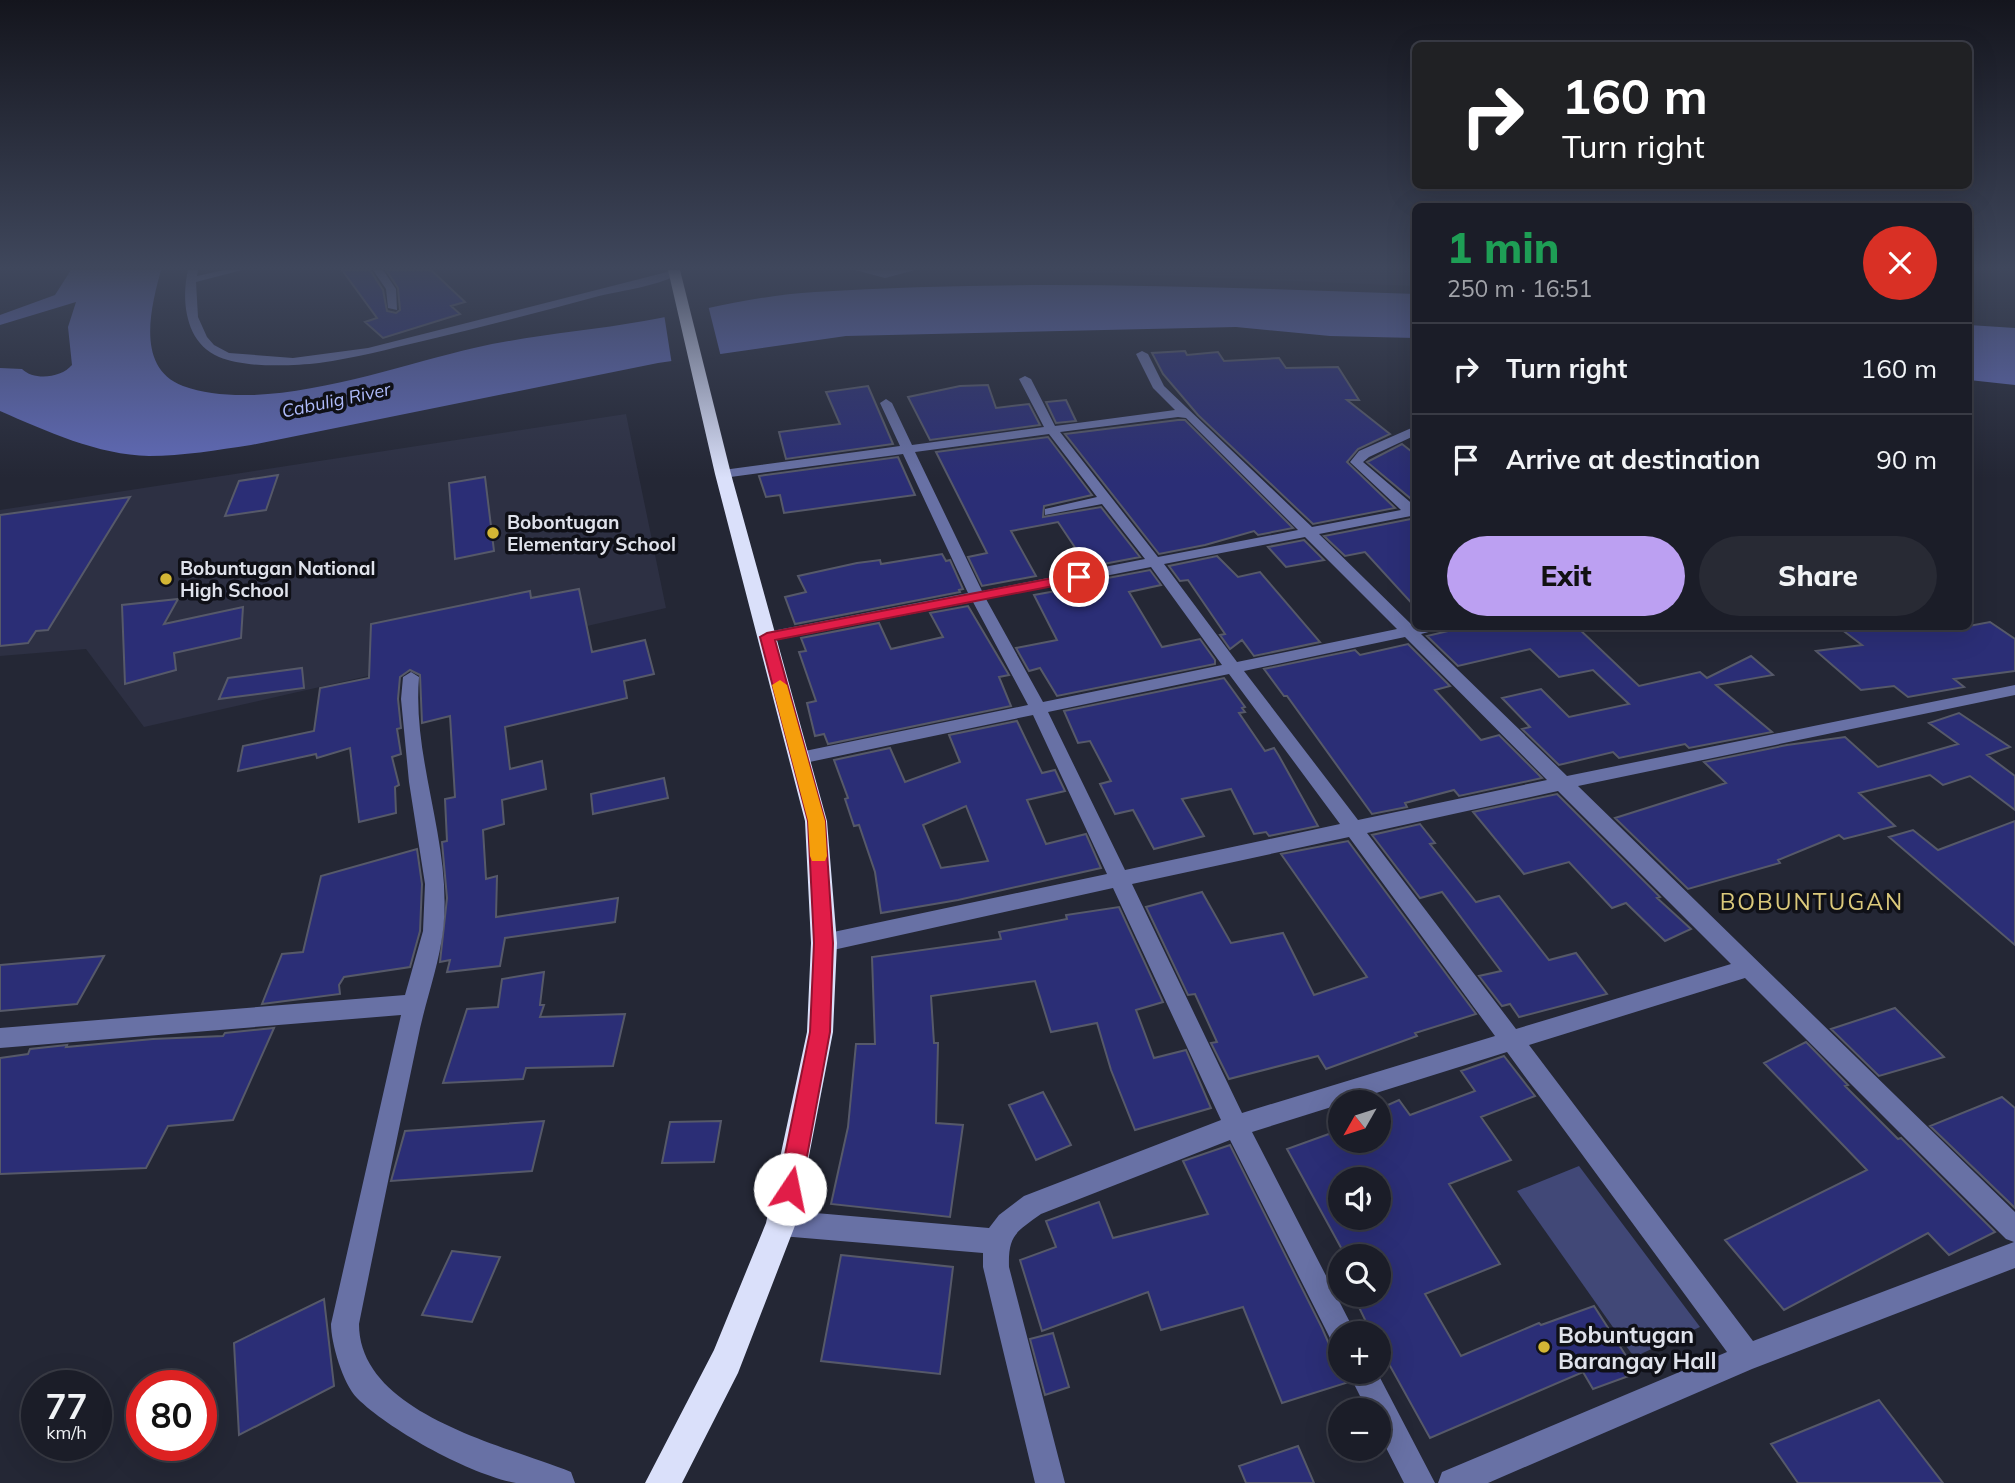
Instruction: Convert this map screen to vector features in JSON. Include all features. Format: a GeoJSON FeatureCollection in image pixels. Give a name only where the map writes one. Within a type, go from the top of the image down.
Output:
{"type":"FeatureCollection","features":[{"type":"Feature","properties":{"kind":"highway"},"geometry":{"type":"LineString","coordinates":[[663,1483],[726,1361],[781,1223],[820,1032],[824,943],[816,821],[723,474],[691,339]]}},
{"type":"Feature","properties":{"kind":"street"},"geometry":{"type":"LineString","coordinates":[[204,339],[220,354],[256,361],[291,363],[330,359],[415,339]]}},
{"type":"Feature","properties":{"kind":"street"},"geometry":{"type":"LineString","coordinates":[[1142,354],[1159,388],[1186,414],[1193,417],[2015,1230]]}},
{"type":"Feature","properties":{"kind":"street"},"geometry":{"type":"LineString","coordinates":[[1025,379],[1051,429],[1155,563],[1748,1357]]}},
{"type":"Feature","properties":{"kind":"street"},"geometry":{"type":"LineString","coordinates":[[886,403],[977,596],[1039,710],[1236,1126],[1336,1321]]}},
{"type":"Feature","properties":{"kind":"street"},"geometry":{"type":"LineString","coordinates":[[723,474],[1051,429],[1186,414]]}},
{"type":"Feature","properties":{"kind":"street"},"geometry":{"type":"LineString","coordinates":[[1412,432],[1358,457],[1356,462],[1412,510]]}},
{"type":"Feature","properties":{"kind":"street"},"geometry":{"type":"LineString","coordinates":[[1050,512],[1106,499]]}},
{"type":"Feature","properties":{"kind":"street"},"geometry":{"type":"LineString","coordinates":[[767,637],[1412,512]]}},
{"type":"Feature","properties":{"kind":"street"},"geometry":{"type":"LineString","coordinates":[[800,758],[1418,630]]}},
{"type":"Feature","properties":{"kind":"street"},"geometry":{"type":"LineString","coordinates":[[411,677],[409,699],[418,782],[435,884],[433,931],[414,1004],[345,1324],[345,1342],[365,1386],[390,1407],[463,1450],[560,1483]]}},
{"type":"Feature","properties":{"kind":"street"},"geometry":{"type":"LineString","coordinates":[[824,943],[1563,783],[2015,690]]}},
{"type":"Feature","properties":{"kind":"street"},"geometry":{"type":"LineString","coordinates":[[1050,1483],[996,1267],[994,1241],[1006,1223],[1033,1205],[1236,1126],[1749,967]]}},
{"type":"Feature","properties":{"kind":"street"},"geometry":{"type":"LineString","coordinates":[[0,1038],[414,1004]]}},
{"type":"Feature","properties":{"kind":"street"},"geometry":{"type":"LineString","coordinates":[[781,1223],[994,1241]]}},
{"type":"Feature","properties":{"kind":"street"},"geometry":{"type":"LineString","coordinates":[[1453,1483],[1748,1357],[2015,1255]]}},
{"type":"Feature","properties":{"kind":"street"},"geometry":{"type":"LineString","coordinates":[[1368,1384],[1420,1483]]}},
{"type":"Feature","properties":{"kind":"shaded area"},"geometry":{"type":"Polygon","coordinates":[[[626,414],[666,608],[144,727],[86,649],[0,656],[0,510],[626,414]]]}},
{"type":"Feature","properties":{"kind":"shaded area"},"geometry":{"type":"Polygon","coordinates":[[[1579,1166],[1700,1327],[1634,1357],[1517,1191],[1579,1166]]]}},
{"type":"Feature","properties":{"kind":"water","name":"Cabulig River"},"geometry":{"type":"Polygon","coordinates":[[[69,339],[151,339],[158,365],[168,377],[183,386],[216,393],[251,395],[328,385],[474,348],[521,339],[824,339],[658,363],[251,445],[149,456],[92,447],[0,411],[0,368],[22,369],[33,375],[47,376],[61,373],[72,365],[69,339]]]}},
{"type":"Feature","properties":{"kind":"water"},"geometry":{"type":"Polygon","coordinates":[[[1972,339],[2015,339],[2015,385],[1972,380],[1972,339]]]}},
{"type":"Feature","properties":{"kind":"pier"},"geometry":{"type":"Polygon","coordinates":[[[668,339],[717,339],[721,357],[672,365],[668,339]]]}},
{"type":"Feature","properties":{"kind":"building"},"geometry":{"type":"Polygon","coordinates":[[[1185,351],[1187,355],[1218,352],[1224,361],[1279,358],[1286,368],[1338,367],[1359,400],[1347,400],[1390,434],[1358,449],[1347,462],[1395,508],[1313,524],[1198,415],[1163,374],[1152,353],[1185,351]]]}},
{"type":"Feature","properties":{"kind":"building"},"geometry":{"type":"Polygon","coordinates":[[[988,385],[996,408],[1029,404],[1040,425],[930,440],[908,397],[960,386],[988,385]]]}},
{"type":"Feature","properties":{"kind":"building"},"geometry":{"type":"Polygon","coordinates":[[[868,386],[893,444],[786,459],[779,432],[840,424],[826,392],[868,386]]]}},
{"type":"Feature","properties":{"kind":"building"},"geometry":{"type":"Polygon","coordinates":[[[1066,400],[1076,421],[1056,423],[1046,402],[1066,400]]]}},
{"type":"Feature","properties":{"kind":"building"},"geometry":{"type":"Polygon","coordinates":[[[1185,420],[1293,528],[1258,535],[1254,531],[1159,554],[1065,434],[1185,420]]]}},
{"type":"Feature","properties":{"kind":"building"},"geometry":{"type":"Polygon","coordinates":[[[1048,437],[1092,495],[1044,506],[1043,517],[1101,507],[1140,557],[1088,567],[1058,522],[1011,531],[1036,576],[982,586],[968,557],[987,553],[936,452],[1048,437]]]}},
{"type":"Feature","properties":{"kind":"building"},"geometry":{"type":"Polygon","coordinates":[[[1402,444],[1412,452],[1412,500],[1367,462],[1402,444]]]}},
{"type":"Feature","properties":{"kind":"building"},"geometry":{"type":"Polygon","coordinates":[[[898,457],[915,495],[784,513],[780,495],[766,497],[759,476],[898,457]]]}},
{"type":"Feature","properties":{"kind":"building"},"geometry":{"type":"Polygon","coordinates":[[[278,475],[266,510],[225,516],[239,481],[278,475]]]}},
{"type":"Feature","properties":{"kind":"building"},"geometry":{"type":"Polygon","coordinates":[[[485,477],[494,551],[455,559],[449,483],[485,477]]]}},
{"type":"Feature","properties":{"kind":"building"},"geometry":{"type":"Polygon","coordinates":[[[130,497],[48,630],[36,631],[28,643],[0,646],[0,515],[130,497]]]}},
{"type":"Feature","properties":{"kind":"building"},"geometry":{"type":"Polygon","coordinates":[[[1412,519],[1412,604],[1365,552],[1345,556],[1324,536],[1412,519]]]}},
{"type":"Feature","properties":{"kind":"building"},"geometry":{"type":"Polygon","coordinates":[[[1304,540],[1324,560],[1286,567],[1268,547],[1304,540]]]}},
{"type":"Feature","properties":{"kind":"building"},"geometry":{"type":"Polygon","coordinates":[[[942,554],[946,561],[950,560],[963,589],[959,590],[960,592],[795,624],[785,597],[806,592],[798,576],[857,563],[880,560],[881,564],[942,554]]]}},
{"type":"Feature","properties":{"kind":"building"},"geometry":{"type":"Polygon","coordinates":[[[1217,556],[1238,577],[1260,572],[1320,642],[1254,656],[1242,640],[1230,649],[1220,635],[1225,634],[1188,580],[1180,581],[1169,566],[1217,556]]]}},
{"type":"Feature","properties":{"kind":"building"},"geometry":{"type":"Polygon","coordinates":[[[1150,570],[1161,585],[1129,592],[1162,647],[1200,639],[1215,664],[1057,696],[1040,668],[1029,671],[1016,648],[1057,640],[1034,595],[1150,570]]]}},
{"type":"Feature","properties":{"kind":"building"},"geometry":{"type":"Polygon","coordinates":[[[579,589],[592,652],[645,640],[654,674],[624,681],[627,698],[505,727],[510,769],[542,761],[546,789],[502,800],[504,824],[483,830],[486,879],[497,876],[496,917],[618,898],[615,922],[505,938],[500,966],[447,972],[450,960],[440,962],[447,898],[442,842],[447,841],[445,799],[455,797],[450,716],[422,723],[420,675],[410,670],[400,677],[398,699],[401,728],[397,729],[401,754],[392,757],[399,785],[395,787],[396,813],[359,822],[350,748],[317,758],[316,754],[238,771],[243,746],[314,731],[320,688],[369,678],[371,624],[530,591],[531,598],[579,589]]]}},
{"type":"Feature","properties":{"kind":"building"},"geometry":{"type":"Polygon","coordinates":[[[178,599],[164,624],[243,607],[241,638],[174,653],[176,670],[125,684],[122,605],[178,599]]]}},
{"type":"Feature","properties":{"kind":"building"},"geometry":{"type":"Polygon","coordinates":[[[968,606],[1009,675],[999,677],[1011,706],[828,744],[824,734],[815,736],[807,703],[816,701],[799,652],[806,651],[801,638],[879,623],[891,649],[943,637],[930,613],[968,606]]]}},
{"type":"Feature","properties":{"kind":"building"},"geometry":{"type":"Polygon","coordinates":[[[1990,622],[2015,639],[2015,671],[1954,679],[1964,687],[1908,697],[1894,686],[1861,690],[1816,651],[1862,645],[1842,630],[1972,630],[1972,625],[1990,622]]]}},
{"type":"Feature","properties":{"kind":"building"},"geometry":{"type":"Polygon","coordinates":[[[1452,630],[1580,630],[1639,686],[1700,672],[1707,678],[1751,656],[1773,675],[1716,685],[1772,732],[1689,748],[1685,744],[1619,758],[1613,752],[1559,765],[1522,729],[1530,727],[1502,698],[1541,689],[1569,717],[1629,704],[1593,670],[1559,677],[1530,649],[1458,666],[1427,636],[1452,630]]]}},
{"type":"Feature","properties":{"kind":"building"},"geometry":{"type":"Polygon","coordinates":[[[1408,644],[1450,686],[1435,690],[1481,740],[1499,735],[1542,778],[1459,796],[1454,790],[1405,803],[1407,807],[1372,814],[1287,696],[1284,696],[1264,669],[1355,650],[1360,655],[1408,644]]]}},
{"type":"Feature","properties":{"kind":"building"},"geometry":{"type":"Polygon","coordinates":[[[302,668],[304,688],[219,699],[228,678],[302,668]]]}},
{"type":"Feature","properties":{"kind":"building"},"geometry":{"type":"Polygon","coordinates":[[[1224,678],[1245,707],[1242,708],[1245,712],[1239,713],[1265,751],[1274,748],[1318,826],[1269,836],[1266,832],[1254,834],[1231,789],[1182,799],[1204,836],[1154,849],[1133,810],[1115,814],[1100,784],[1111,781],[1090,741],[1078,743],[1064,711],[1224,678]]]}},
{"type":"Feature","properties":{"kind":"building"},"geometry":{"type":"Polygon","coordinates":[[[1959,713],[2010,747],[1987,755],[2015,776],[2015,810],[1970,776],[1943,785],[1930,775],[1859,793],[1895,826],[1844,839],[1839,835],[1778,860],[1780,863],[1688,889],[1615,818],[1726,783],[1704,762],[1787,745],[1845,737],[1878,767],[1958,744],[1929,723],[1959,713]]]}},
{"type":"Feature","properties":{"kind":"building"},"geometry":{"type":"Polygon","coordinates":[[[1017,721],[1042,773],[1055,770],[1065,791],[1027,800],[1046,844],[1086,834],[1101,868],[958,900],[881,913],[875,872],[859,825],[854,826],[845,799],[848,798],[834,760],[890,748],[905,782],[960,762],[949,735],[1017,721]],[[966,806],[923,825],[941,868],[988,861],[966,806]]]}},
{"type":"Feature","properties":{"kind":"building"},"geometry":{"type":"Polygon","coordinates":[[[664,778],[668,798],[593,814],[591,794],[664,778]]]}},
{"type":"Feature","properties":{"kind":"building"},"geometry":{"type":"Polygon","coordinates":[[[1557,794],[1660,897],[1657,898],[1691,929],[1665,941],[1626,903],[1612,908],[1569,862],[1524,874],[1473,812],[1557,794]]]}},
{"type":"Feature","properties":{"kind":"building"},"geometry":{"type":"Polygon","coordinates":[[[2015,821],[2015,945],[1889,837],[1913,830],[1938,850],[2015,821]]]}},
{"type":"Feature","properties":{"kind":"building"},"geometry":{"type":"Polygon","coordinates":[[[1420,824],[1435,843],[1430,844],[1476,902],[1499,896],[1549,960],[1576,953],[1607,994],[1519,1017],[1510,1004],[1502,1006],[1479,976],[1501,971],[1442,892],[1420,898],[1372,835],[1420,824]]]}},
{"type":"Feature","properties":{"kind":"building"},"geometry":{"type":"Polygon","coordinates":[[[1348,841],[1476,1014],[1415,1033],[1417,1036],[1326,1069],[1318,1056],[1229,1079],[1211,1043],[1217,1042],[1195,994],[1188,995],[1146,907],[1202,892],[1231,943],[1283,933],[1314,995],[1367,977],[1281,854],[1348,841]]]}},
{"type":"Feature","properties":{"kind":"building"},"geometry":{"type":"Polygon","coordinates":[[[417,849],[422,884],[420,931],[410,967],[344,977],[339,985],[340,994],[262,1004],[282,954],[303,952],[321,876],[417,849]]]}},
{"type":"Feature","properties":{"kind":"building"},"geometry":{"type":"Polygon","coordinates":[[[1119,907],[1163,1002],[1136,1010],[1154,1058],[1186,1050],[1211,1108],[1135,1130],[1111,1070],[1097,1023],[1051,1032],[1035,981],[931,996],[934,1043],[938,1043],[936,1123],[963,1125],[950,1217],[831,1204],[848,1127],[856,1044],[875,1044],[872,957],[1001,939],[999,932],[1067,919],[1066,915],[1119,907]]]}},
{"type":"Feature","properties":{"kind":"building"},"geometry":{"type":"Polygon","coordinates":[[[104,956],[77,1004],[0,1011],[0,965],[104,956]]]}},
{"type":"Feature","properties":{"kind":"building"},"geometry":{"type":"Polygon","coordinates":[[[544,972],[540,1005],[544,1005],[540,1017],[625,1014],[613,1066],[526,1068],[523,1079],[443,1083],[467,1009],[498,1007],[502,979],[544,972]]]}},
{"type":"Feature","properties":{"kind":"building"},"geometry":{"type":"Polygon","coordinates":[[[1895,1008],[1944,1057],[1879,1076],[1831,1029],[1895,1008]]]}},
{"type":"Feature","properties":{"kind":"building"},"geometry":{"type":"Polygon","coordinates":[[[274,1028],[233,1120],[168,1126],[146,1168],[0,1174],[0,1058],[28,1054],[30,1049],[223,1036],[225,1033],[274,1028]]]}},
{"type":"Feature","properties":{"kind":"building"},"geometry":{"type":"Polygon","coordinates":[[[1806,1042],[1848,1085],[1845,1086],[1995,1232],[1949,1255],[1928,1233],[1784,1310],[1725,1240],[1867,1170],[1764,1063],[1806,1042]]]}},
{"type":"Feature","properties":{"kind":"building"},"geometry":{"type":"Polygon","coordinates":[[[1504,1056],[1535,1096],[1481,1117],[1511,1160],[1449,1184],[1500,1264],[1425,1294],[1461,1356],[1539,1323],[1541,1325],[1594,1306],[1637,1373],[1593,1389],[1583,1372],[1430,1438],[1391,1368],[1391,1321],[1366,1321],[1359,1307],[1391,1307],[1391,1244],[1339,1244],[1331,1230],[1391,1230],[1391,1167],[1328,1167],[1328,1224],[1287,1149],[1328,1134],[1328,1153],[1391,1153],[1391,1104],[1399,1100],[1410,1115],[1475,1091],[1461,1071],[1504,1056]]]}},
{"type":"Feature","properties":{"kind":"building"},"geometry":{"type":"Polygon","coordinates":[[[1043,1092],[1071,1145],[1036,1160],[1009,1105],[1043,1092]]]}},
{"type":"Feature","properties":{"kind":"building"},"geometry":{"type":"Polygon","coordinates":[[[2002,1097],[2015,1108],[2015,1208],[1930,1126],[2002,1097]]]}},
{"type":"Feature","properties":{"kind":"building"},"geometry":{"type":"Polygon","coordinates":[[[544,1121],[532,1171],[391,1181],[405,1131],[544,1121]]]}},
{"type":"Feature","properties":{"kind":"building"},"geometry":{"type":"Polygon","coordinates":[[[721,1121],[714,1162],[662,1163],[670,1122],[721,1121]]]}},
{"type":"Feature","properties":{"kind":"building"},"geometry":{"type":"Polygon","coordinates":[[[1230,1145],[1328,1342],[1328,1384],[1343,1384],[1282,1403],[1243,1307],[1161,1330],[1148,1292],[1042,1331],[1020,1260],[1056,1247],[1046,1221],[1099,1202],[1113,1238],[1208,1214],[1183,1161],[1230,1145]]]}},
{"type":"Feature","properties":{"kind":"building"},"geometry":{"type":"Polygon","coordinates":[[[452,1251],[500,1257],[472,1322],[422,1315],[452,1251]]]}},
{"type":"Feature","properties":{"kind":"building"},"geometry":{"type":"Polygon","coordinates":[[[841,1255],[953,1267],[940,1374],[821,1361],[841,1255]]]}},
{"type":"Feature","properties":{"kind":"building"},"geometry":{"type":"Polygon","coordinates":[[[324,1299],[334,1386],[239,1435],[234,1343],[324,1299]]]}},
{"type":"Feature","properties":{"kind":"building"},"geometry":{"type":"Polygon","coordinates":[[[1053,1333],[1069,1387],[1045,1395],[1030,1339],[1053,1333]]]}},
{"type":"Feature","properties":{"kind":"building"},"geometry":{"type":"Polygon","coordinates":[[[1879,1400],[1943,1483],[1798,1483],[1771,1444],[1879,1400]]]}},
{"type":"Feature","properties":{"kind":"building"},"geometry":{"type":"Polygon","coordinates":[[[1298,1446],[1314,1483],[1246,1483],[1239,1466],[1298,1446]]]}},
{"type":"Feature","properties":{"kind":"slow traffic"},"geometry":{"type":"LineString","coordinates":[[780,685],[816,821],[818,856]]}},
{"type":"Feature","properties":{"kind":"place","name":"Bobontugan Elementary School"},"geometry":{"type":"Point","coordinates":[493,533]}},
{"type":"Feature","properties":{"kind":"place","name":"Bobuntugan National High School"},"geometry":{"type":"Point","coordinates":[166,579]}},
{"type":"Feature","properties":{"kind":"place","name":"Bobuntugan Barangay Hall"},"geometry":{"type":"Point","coordinates":[1544,1347]}},
{"type":"Feature","properties":{"kind":"district","name":"BOBUNTUGAN"},"geometry":{"type":"Point","coordinates":[1812,901]}},
{"type":"Feature","properties":{"kind":"route"},"geometry":{"type":"LineString","coordinates":[[790,1189],[820,1032],[824,943],[816,821],[767,637],[1079,577]]}}]}
